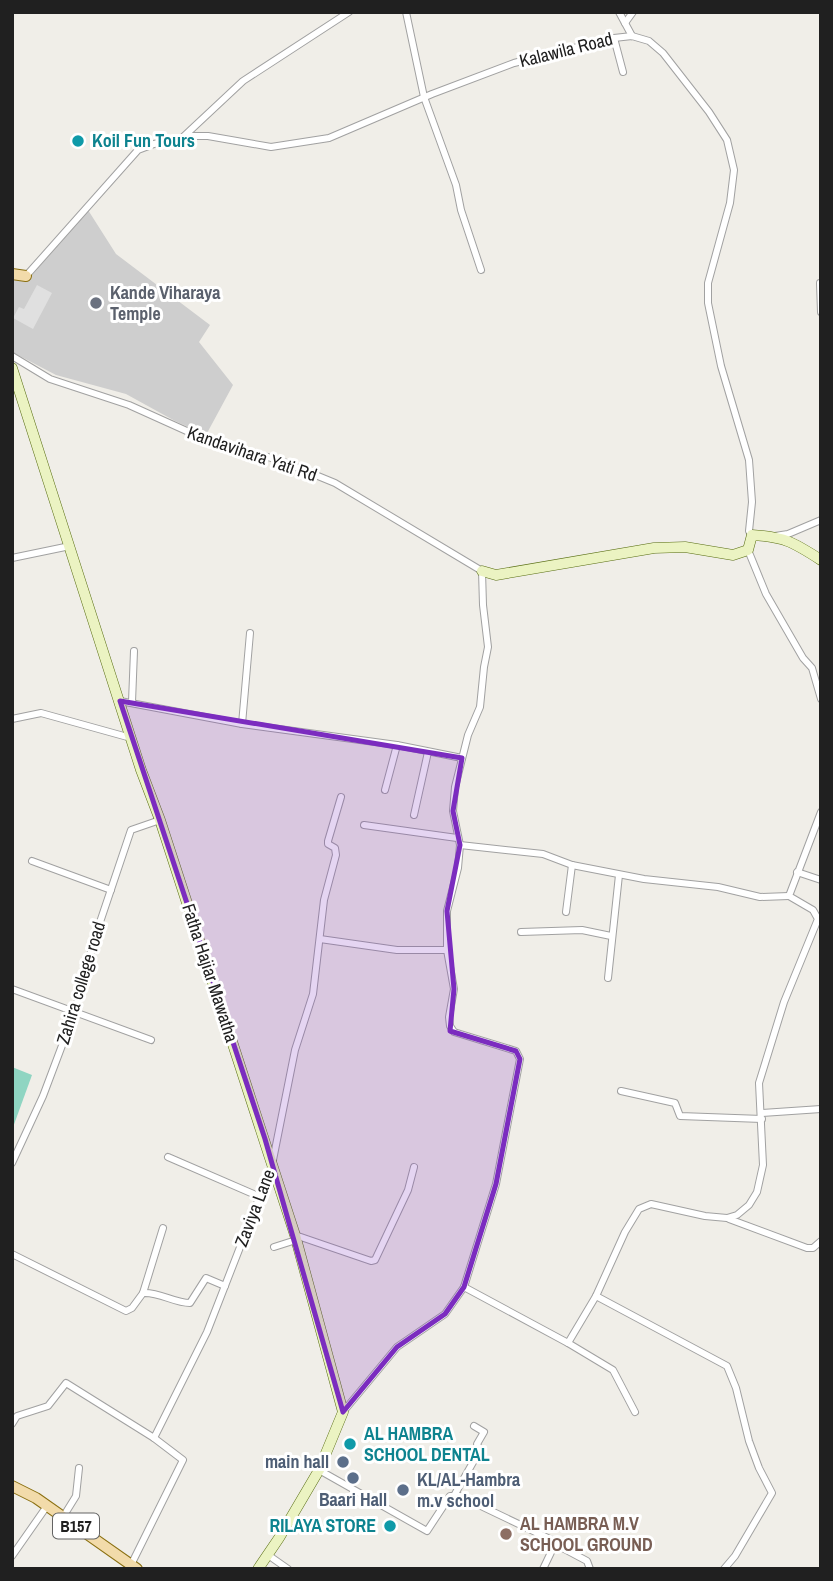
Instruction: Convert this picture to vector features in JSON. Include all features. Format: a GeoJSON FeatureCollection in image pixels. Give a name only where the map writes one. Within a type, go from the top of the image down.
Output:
{"type":"FeatureCollection","features":[{"type":"Feature","properties":{"kind":"main road"},"geometry":{"type":"LineString","coordinates":[[12,274],[26,276]]}},
{"type":"Feature","properties":{"kind":"main road","name":"B157"},"geometry":{"type":"LineString","coordinates":[[12,1486],[47,1506],[134,1567]]}},
{"type":"Feature","properties":{"kind":"street"},"geometry":{"type":"LineString","coordinates":[[180,139],[243,80],[349,12]]}},
{"type":"Feature","properties":{"kind":"street"},"geometry":{"type":"LineString","coordinates":[[406,12],[424,97],[456,185],[461,210],[481,270]]}},
{"type":"Feature","properties":{"kind":"street"},"geometry":{"type":"LineString","coordinates":[[619,12],[632,36]]}},
{"type":"Feature","properties":{"kind":"street"},"geometry":{"type":"LineString","coordinates":[[625,23],[633,12]]}},
{"type":"Feature","properties":{"kind":"street"},"geometry":{"type":"LineString","coordinates":[[614,37],[623,72]]}},
{"type":"Feature","properties":{"kind":"street","name":"Kalawila Road"},"geometry":{"type":"LineString","coordinates":[[26,276],[138,150],[154,144],[208,136],[271,147],[329,138],[424,97],[514,63],[614,37],[642,37],[663,53],[709,112],[727,141],[734,170],[730,203],[708,283],[708,303],[721,366],[749,460],[752,502],[749,530],[752,535]]}},
{"type":"Feature","properties":{"kind":"street"},"geometry":{"type":"LineString","coordinates":[[820,283],[821,312]]}},
{"type":"Feature","properties":{"kind":"street","name":"Kandavihara Yati Rd"},"geometry":{"type":"LineString","coordinates":[[12,356],[50,379],[129,405],[211,442],[279,460],[335,483],[482,571]]}},
{"type":"Feature","properties":{"kind":"street","name":"Fatha Hajiar Mawatha"},"geometry":{"type":"LineString","coordinates":[[12,368],[272,1165],[343,1412]]}},
{"type":"Feature","properties":{"kind":"street"},"geometry":{"type":"LineString","coordinates":[[821,520],[788,534],[752,535],[748,550],[766,594],[803,658],[812,668],[821,699]]}},
{"type":"Feature","properties":{"kind":"street"},"geometry":{"type":"LineString","coordinates":[[773,536],[790,540],[821,560]]}},
{"type":"Feature","properties":{"kind":"street"},"geometry":{"type":"LineString","coordinates":[[12,558],[70,546]]}},
{"type":"Feature","properties":{"kind":"street"},"geometry":{"type":"LineString","coordinates":[[258,1569],[319,1470],[343,1412],[397,1347],[445,1314],[464,1287],[496,1184],[520,1059],[516,1051],[454,1032],[449,1017],[454,989],[447,950],[447,911],[458,868],[459,841],[453,811],[455,787],[468,734],[480,706],[488,647],[482,571],[496,575],[654,548],[685,547],[733,555],[748,550]]}},
{"type":"Feature","properties":{"kind":"street"},"geometry":{"type":"LineString","coordinates":[[242,724],[250,633]]}},
{"type":"Feature","properties":{"kind":"street"},"geometry":{"type":"LineString","coordinates":[[132,702],[134,651]]}},
{"type":"Feature","properties":{"kind":"street"},"geometry":{"type":"LineString","coordinates":[[120,701],[242,724],[397,745],[462,758]]}},
{"type":"Feature","properties":{"kind":"street"},"geometry":{"type":"LineString","coordinates":[[12,719],[41,713],[132,739]]}},
{"type":"Feature","properties":{"kind":"street"},"geometry":{"type":"LineString","coordinates":[[385,790],[397,745]]}},
{"type":"Feature","properties":{"kind":"street"},"geometry":{"type":"LineString","coordinates":[[414,815],[428,751]]}},
{"type":"Feature","properties":{"kind":"street","name":"Zaviya Lane"},"geometry":{"type":"LineString","coordinates":[[154,1438],[207,1332],[272,1165],[295,1050],[313,994],[324,900],[336,855],[335,848],[328,844],[328,841],[341,797]]}},
{"type":"Feature","properties":{"kind":"street"},"geometry":{"type":"LineString","coordinates":[[789,896],[821,812]]}},
{"type":"Feature","properties":{"kind":"street","name":"Zahira college road"},"geometry":{"type":"LineString","coordinates":[[12,1163],[43,1096],[75,1011],[131,830],[160,820]]}},
{"type":"Feature","properties":{"kind":"street"},"geometry":{"type":"LineString","coordinates":[[364,825],[543,854],[572,865],[619,875],[718,887],[760,897],[789,896],[813,910],[818,919],[784,1002],[759,1083],[763,1166],[757,1192],[749,1205],[737,1215],[727,1218]]}},
{"type":"Feature","properties":{"kind":"street"},"geometry":{"type":"LineString","coordinates":[[32,861],[111,890]]}},
{"type":"Feature","properties":{"kind":"street"},"geometry":{"type":"LineString","coordinates":[[566,912],[572,865]]}},
{"type":"Feature","properties":{"kind":"street"},"geometry":{"type":"LineString","coordinates":[[797,872],[821,880]]}},
{"type":"Feature","properties":{"kind":"street"},"geometry":{"type":"LineString","coordinates":[[608,978],[619,875]]}},
{"type":"Feature","properties":{"kind":"street"},"geometry":{"type":"LineString","coordinates":[[521,932],[582,930],[611,936]]}},
{"type":"Feature","properties":{"kind":"street"},"geometry":{"type":"LineString","coordinates":[[320,940],[397,950],[447,950]]}},
{"type":"Feature","properties":{"kind":"street"},"geometry":{"type":"LineString","coordinates":[[12,989],[151,1040]]}},
{"type":"Feature","properties":{"kind":"street"},"geometry":{"type":"LineString","coordinates":[[621,1091],[675,1102],[680,1116],[762,1116],[821,1109]]}},
{"type":"Feature","properties":{"kind":"street"},"geometry":{"type":"LineString","coordinates":[[168,1157],[258,1196]]}},
{"type":"Feature","properties":{"kind":"street"},"geometry":{"type":"LineString","coordinates":[[274,1247],[295,1238],[373,1261],[408,1190],[414,1167]]}},
{"type":"Feature","properties":{"kind":"street"},"geometry":{"type":"LineString","coordinates":[[568,1343],[596,1296],[625,1232],[639,1209],[646,1204],[727,1218],[807,1248],[813,1248],[820,1243]]}},
{"type":"Feature","properties":{"kind":"street"},"geometry":{"type":"LineString","coordinates":[[12,1254],[126,1311],[132,1308],[143,1293],[163,1228]]}},
{"type":"Feature","properties":{"kind":"street"},"geometry":{"type":"LineString","coordinates":[[143,1293],[190,1303],[206,1278],[225,1286]]}},
{"type":"Feature","properties":{"kind":"street"},"geometry":{"type":"LineString","coordinates":[[464,1287],[613,1370],[635,1412]]}},
{"type":"Feature","properties":{"kind":"street"},"geometry":{"type":"LineString","coordinates":[[596,1296],[727,1366],[736,1388],[749,1441],[772,1493],[735,1556],[724,1569]]}},
{"type":"Feature","properties":{"kind":"street"},"geometry":{"type":"LineString","coordinates":[[12,1424],[18,1416],[45,1408],[52,1403],[66,1383],[154,1438],[183,1460],[134,1567]]}},
{"type":"Feature","properties":{"kind":"street"},"geometry":{"type":"LineString","coordinates":[[319,1470],[427,1531],[450,1496],[455,1494],[480,1450],[477,1444],[485,1432],[474,1426]]}},
{"type":"Feature","properties":{"kind":"street"},"geometry":{"type":"LineString","coordinates":[[63,1517],[76,1496],[79,1468]]}},
{"type":"Feature","properties":{"kind":"street"},"geometry":{"type":"LineString","coordinates":[[455,1494],[552,1540],[555,1545],[587,1560],[590,1569]]}},
{"type":"Feature","properties":{"kind":"street"},"geometry":{"type":"LineString","coordinates":[[12,1556],[47,1506]]}},
{"type":"Feature","properties":{"kind":"street"},"geometry":{"type":"LineString","coordinates":[[543,1569],[555,1545]]}},
{"type":"Feature","properties":{"kind":"street"},"geometry":{"type":"LineString","coordinates":[[268,1555],[288,1569]]}},
{"type":"Feature","properties":{"kind":"highlighted area"},"geometry":{"type":"Polygon","coordinates":[[[120,701],[462,758],[453,811],[460,845],[447,911],[454,989],[450,1031],[516,1051],[520,1059],[496,1184],[464,1287],[445,1314],[397,1347],[343,1412],[265,1139],[120,701]]]}},
{"type":"Feature","properties":{"kind":"shaded area","name":"Kande Viharaya Temple"},"geometry":{"type":"Polygon","coordinates":[[[88,210],[116,254],[210,325],[199,342],[233,385],[206,435],[126,394],[56,375],[12,352],[12,278],[28,280],[88,210]]]}},
{"type":"Feature","properties":{"kind":"shaded area"},"geometry":{"type":"Polygon","coordinates":[[[37,285],[52,293],[33,329],[13,318],[19,307],[24,309],[37,285]]]}},
{"type":"Feature","properties":{"kind":"green space"},"geometry":{"type":"Polygon","coordinates":[[[12,1067],[32,1075],[12,1130],[12,1067]]]}},
{"type":"Feature","properties":{"kind":"place","name":"Koil Fun Tours"},"geometry":{"type":"Point","coordinates":[78,141]}},
{"type":"Feature","properties":{"kind":"place","name":"Kande Viharaya Temple"},"geometry":{"type":"Point","coordinates":[96,303]}},
{"type":"Feature","properties":{"kind":"place","name":"AL HAMBRA SCHOOL DENTAL"},"geometry":{"type":"Point","coordinates":[350,1444]}},
{"type":"Feature","properties":{"kind":"place","name":"main hall"},"geometry":{"type":"Point","coordinates":[343,1462]}},
{"type":"Feature","properties":{"kind":"place","name":"Baari Hall"},"geometry":{"type":"Point","coordinates":[353,1478]}},
{"type":"Feature","properties":{"kind":"place","name":"KL/AL-Hambra m.v school"},"geometry":{"type":"Point","coordinates":[403,1490]}},
{"type":"Feature","properties":{"kind":"place","name":"RILAYA STORE"},"geometry":{"type":"Point","coordinates":[390,1526]}},
{"type":"Feature","properties":{"kind":"place","name":"AL HAMBRA M.V SCHOOL GROUND"},"geometry":{"type":"Point","coordinates":[506,1534]}}]}
